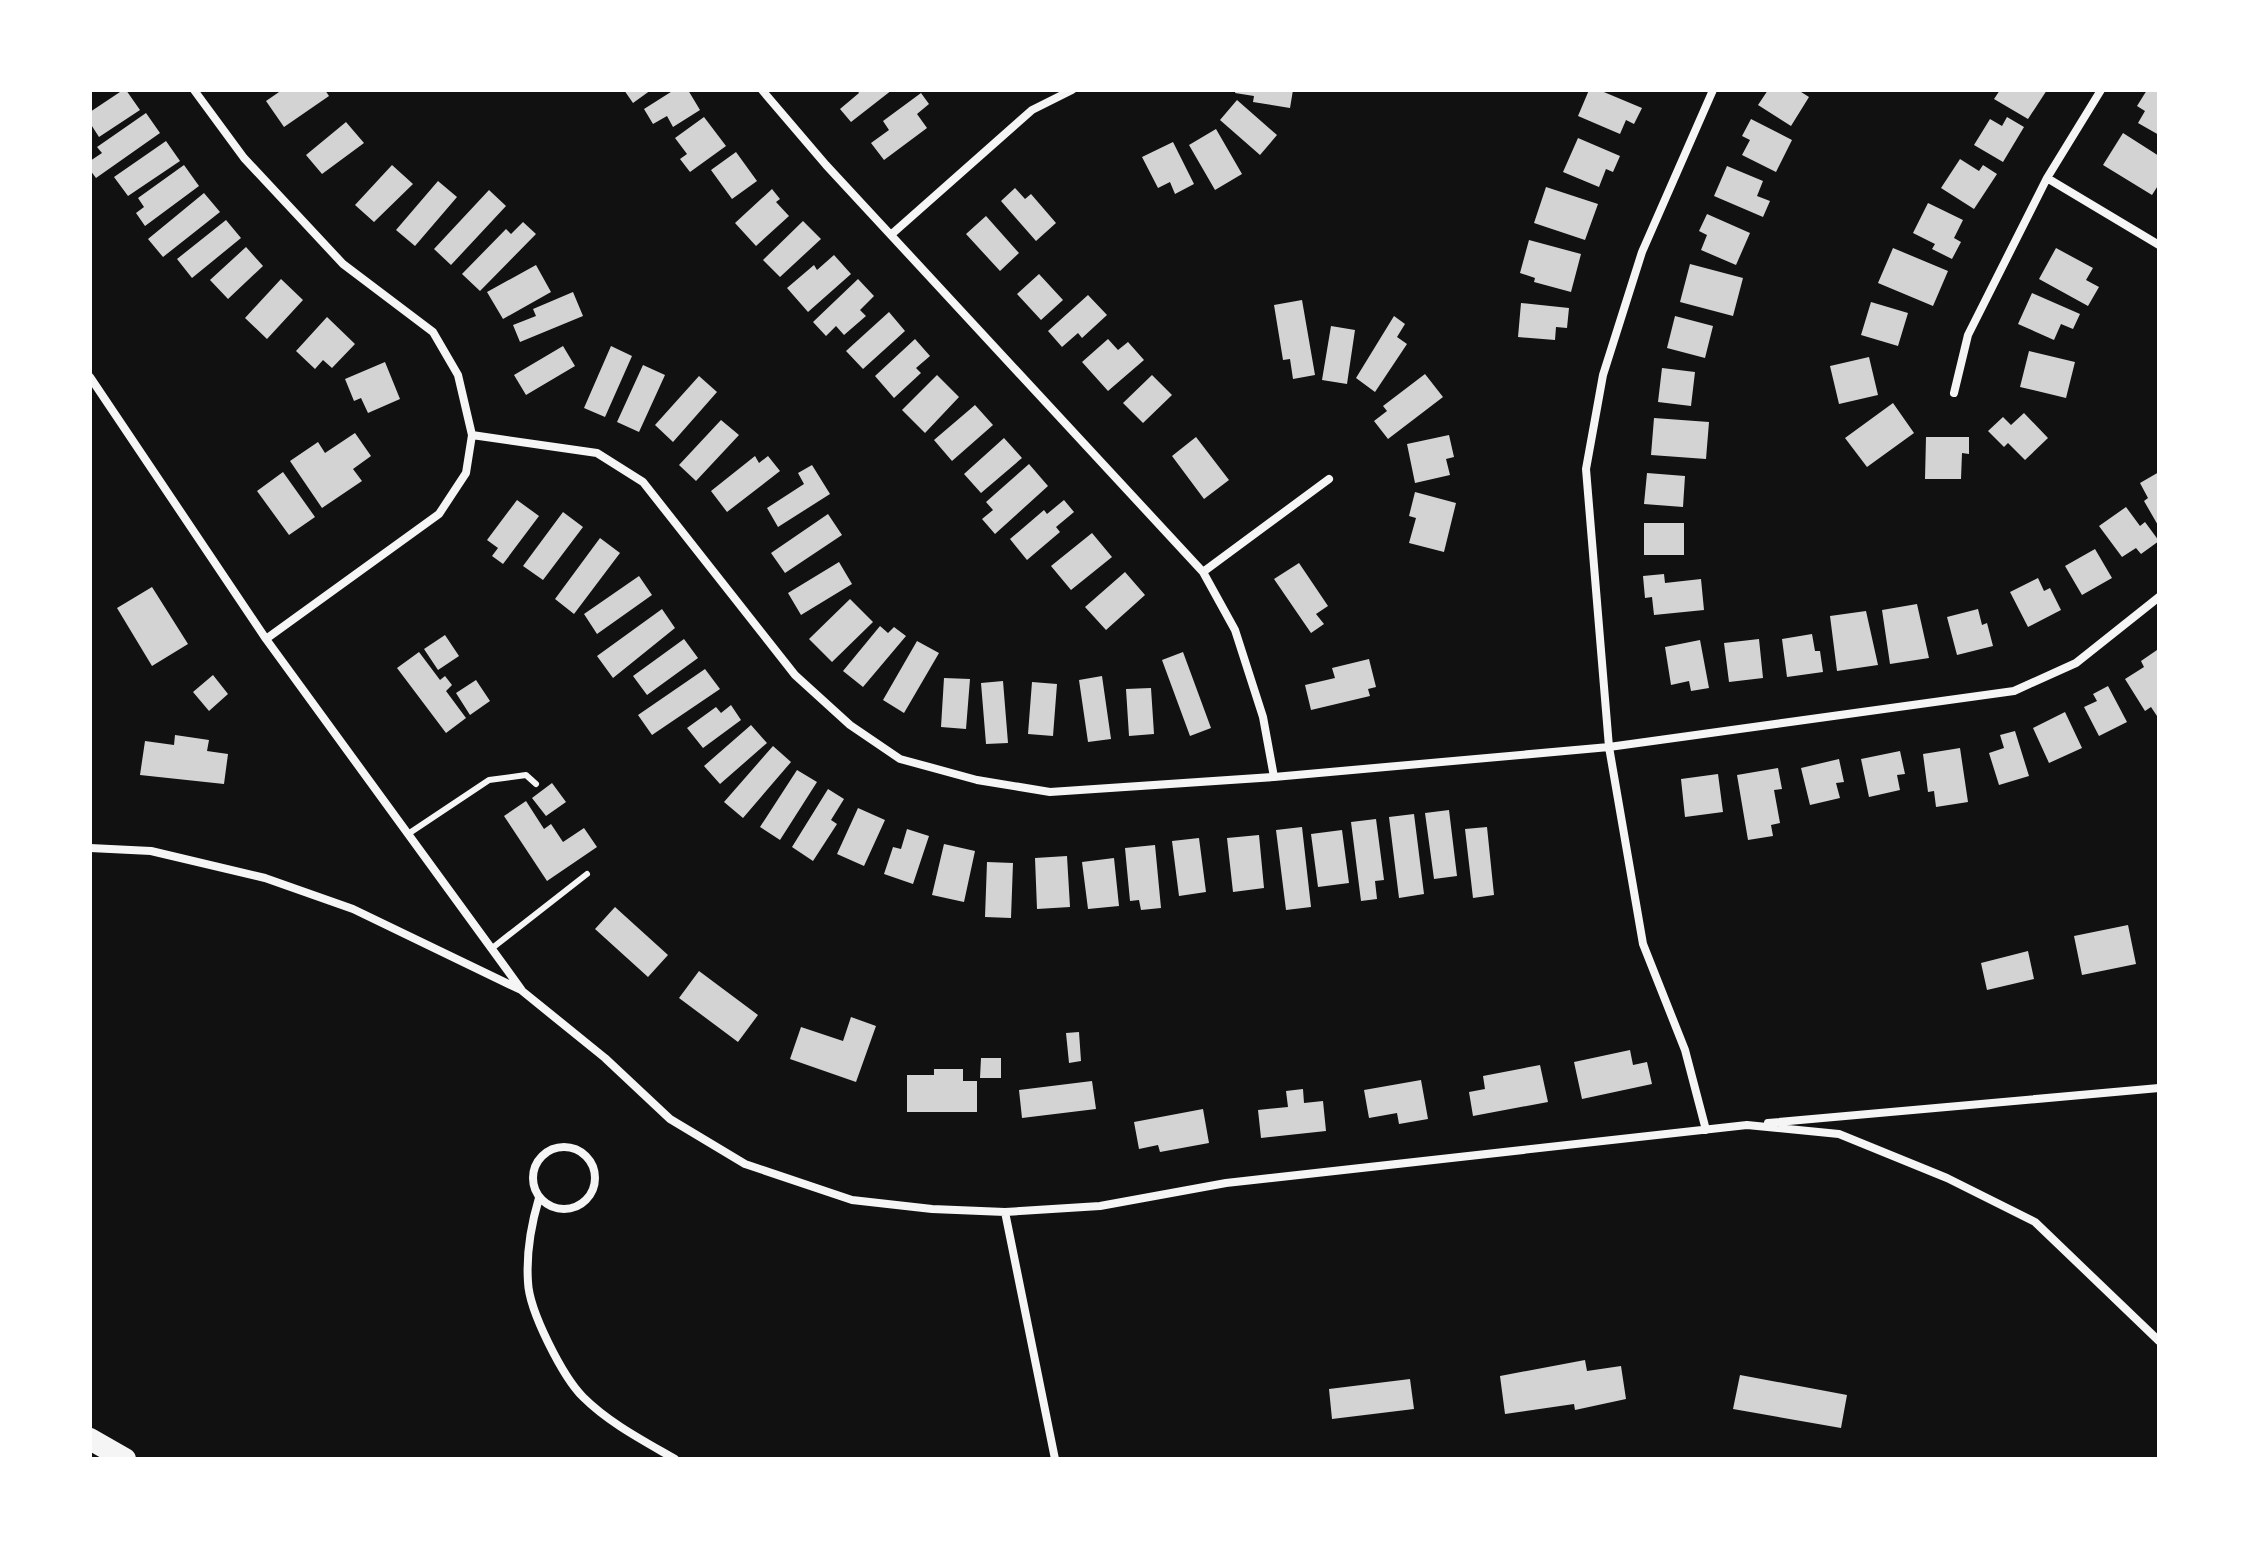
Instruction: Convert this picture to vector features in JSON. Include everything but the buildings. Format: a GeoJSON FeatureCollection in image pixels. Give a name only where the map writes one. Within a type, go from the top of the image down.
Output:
{"type":"FeatureCollection","features":[{"type":"Feature","properties":{"kind":"highway"},"geometry":{"type":"LineString","coordinates":[[90,1439],[125,1459]]}},
{"type":"Feature","properties":{"kind":"street"},"geometry":{"type":"LineString","coordinates":[[762,90],[826,165],[893,233],[1203,572],[1235,630],[1263,717],[1274,777]]}},
{"type":"Feature","properties":{"kind":"street"},"geometry":{"type":"LineString","coordinates":[[893,233],[1032,110],[1072,90]]}},
{"type":"Feature","properties":{"kind":"street"},"geometry":{"type":"LineString","coordinates":[[1706,1130],[1685,1050],[1643,944],[1609,747],[1586,469],[1603,375],[1642,252],[1713,90]]}},
{"type":"Feature","properties":{"kind":"street"},"geometry":{"type":"LineString","coordinates":[[1954,393],[1968,335],[2047,178],[2101,90]]}},
{"type":"Feature","properties":{"kind":"street"},"geometry":{"type":"LineString","coordinates":[[197,91],[244,158],[343,264],[433,332],[458,375],[472,435],[466,473],[439,514],[266,639]]}},
{"type":"Feature","properties":{"kind":"street"},"geometry":{"type":"LineString","coordinates":[[2047,178],[2159,245]]}},
{"type":"Feature","properties":{"kind":"street"},"geometry":{"type":"LineString","coordinates":[[90,377],[266,639],[521,990]]}},
{"type":"Feature","properties":{"kind":"street"},"geometry":{"type":"LineString","coordinates":[[472,435],[597,453],[643,482],[795,675],[850,725],[900,759],[977,780],[1050,792],[1274,777],[1609,747],[2014,691],[2076,663],[2159,597]]}},
{"type":"Feature","properties":{"kind":"street"},"geometry":{"type":"LineString","coordinates":[[1203,572],[1329,479]]}},
{"type":"Feature","properties":{"kind":"street"},"geometry":{"type":"LineString","coordinates":[[90,848],[151,851],[265,878],[353,909],[521,990],[605,1058],[670,1119],[745,1164],[852,1200],[932,1209],[1005,1212],[1100,1206],[1226,1183],[1747,1125],[2159,1088]]}},
{"type":"Feature","properties":{"kind":"street"},"geometry":{"type":"LineString","coordinates":[[1747,1125],[1839,1134],[1947,1178],[2035,1222],[2159,1341]]}},
{"type":"Feature","properties":{"kind":"street"},"geometry":{"type":"LineString","coordinates":[[539,1198],[556,1208],[567,1209],[586,1200],[595,1182],[591,1162],[584,1154],[566,1146],[546,1151],[534,1168],[532,1178],[539,1198],[530,1230],[527,1285],[549,1344],[582,1396],[635,1436],[675,1459]]}},
{"type":"Feature","properties":{"kind":"street"},"geometry":{"type":"LineString","coordinates":[[1005,1212],[1055,1459]]}},
{"type":"Feature","properties":{"kind":"lane"},"geometry":{"type":"LineString","coordinates":[[408,834],[489,780],[526,775],[536,784]]}},
{"type":"Feature","properties":{"kind":"lane"},"geometry":{"type":"LineString","coordinates":[[491,949],[587,874]]}}]}
